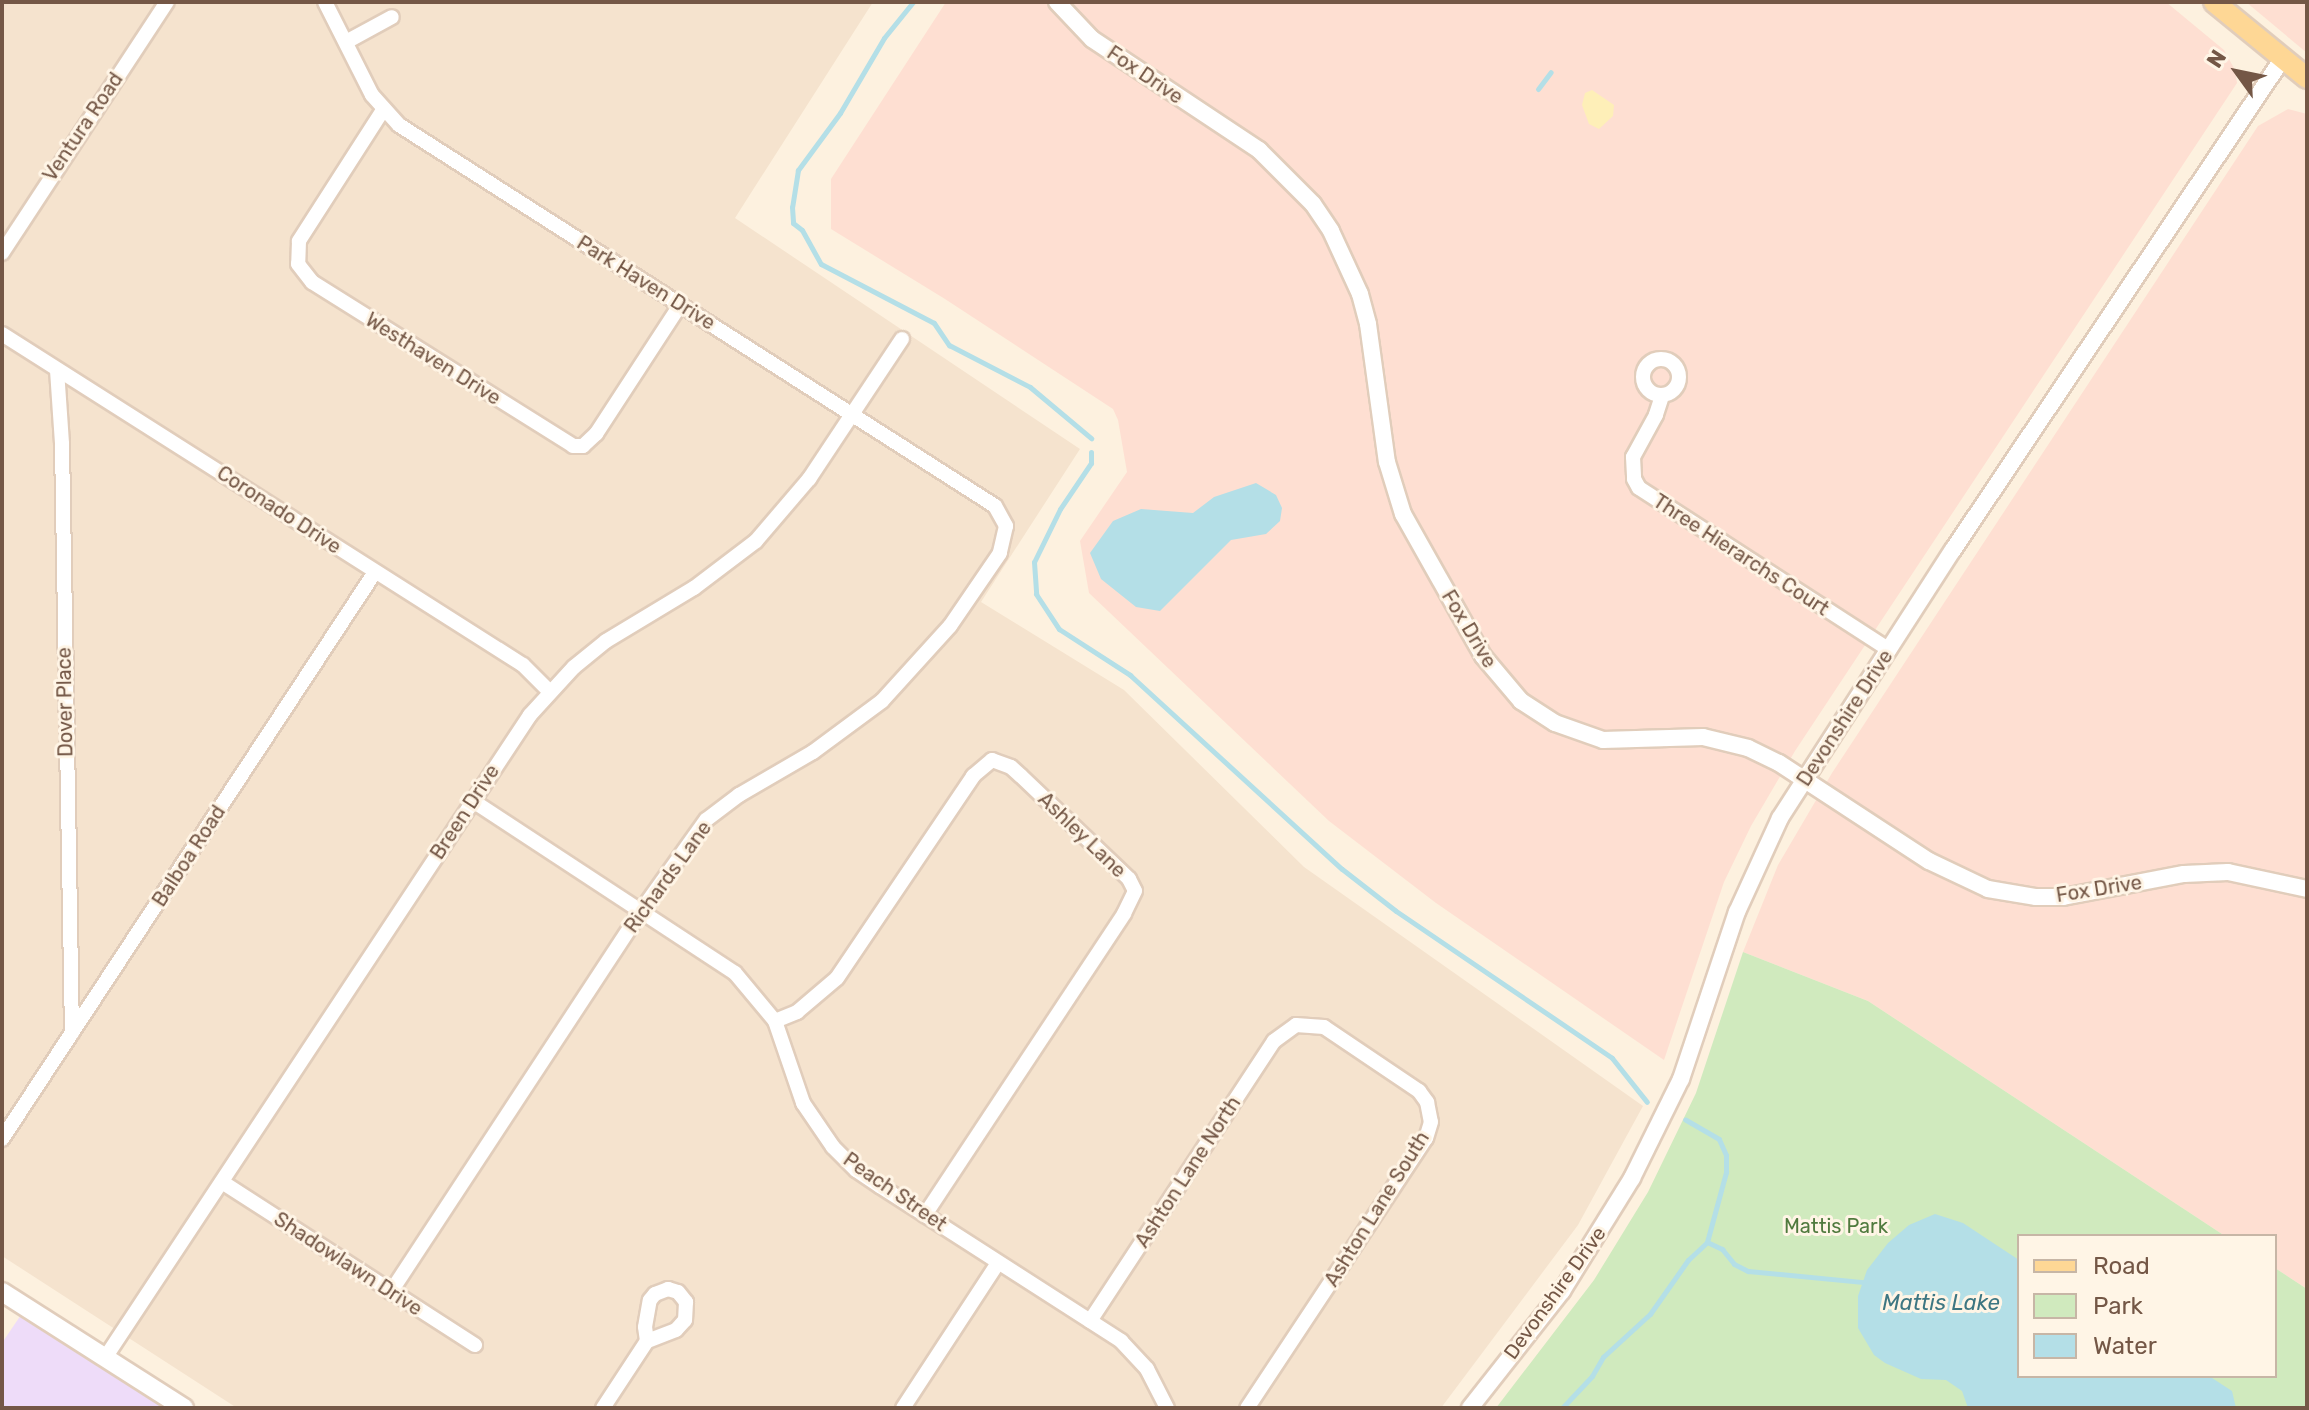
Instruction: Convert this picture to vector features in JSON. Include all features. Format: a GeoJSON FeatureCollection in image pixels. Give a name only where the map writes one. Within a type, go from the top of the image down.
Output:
{"type":"FeatureCollection","features":[{"type":"Feature","properties":{"kind":"main road"},"geometry":{"type":"LineString","coordinates":[[2214,2],[2307,78]]}},
{"type":"Feature","properties":{"kind":"main road"},"geometry":{"type":"LineString","coordinates":[[2,1292],[184,1408]]}},
{"type":"Feature","properties":{"kind":"street","name":"Ventura Road"},"geometry":{"type":"LineString","coordinates":[[2,253],[167,2]]}},
{"type":"Feature","properties":{"kind":"street","name":"Park Haven Drive"},"geometry":{"type":"LineString","coordinates":[[325,2],[372,95],[399,125],[995,506],[1006,526]]}},
{"type":"Feature","properties":{"kind":"street","name":"Fox Drive"},"geometry":{"type":"LineString","coordinates":[[1057,2],[1092,39],[1259,150],[1296,185],[1331,231],[1349,265],[1368,324],[1387,462],[1403,514],[1483,656],[1506,687],[1555,723],[1603,740],[1724,740],[1769,758],[1960,878],[2010,894],[2063,897],[2184,874],[2228,872],[2307,889]]}},
{"type":"Feature","properties":{"kind":"street"},"geometry":{"type":"LineString","coordinates":[[346,42],[392,17]]}},
{"type":"Feature","properties":{"kind":"street","name":"Devonshire Drive"},"geometry":{"type":"LineString","coordinates":[[1470,1408],[1562,1291],[1594,1245],[1639,1166],[1681,1079],[1758,861],[1804,780],[2283,58]]}},
{"type":"Feature","properties":{"kind":"street","name":"Westhaven Drive"},"geometry":{"type":"LineString","coordinates":[[383,110],[299,241],[298,264],[312,282],[573,446],[583,446],[596,434],[680,305]]}},
{"type":"Feature","properties":{"kind":"street","name":"Coronado Drive"},"geometry":{"type":"LineString","coordinates":[[2,334],[523,665],[550,692]]}},
{"type":"Feature","properties":{"kind":"street","name":"Breen Drive"},"geometry":{"type":"LineString","coordinates":[[105,1358],[514,737],[550,692],[606,641],[715,574],[756,541],[809,479],[902,339]]}},
{"type":"Feature","properties":{"kind":"street","name":"Dover Place"},"geometry":{"type":"LineString","coordinates":[[57,370],[62,444],[72,1035]]}},
{"type":"Feature","properties":{"kind":"street","name":"Three Hierarchs Court"},"geometry":{"type":"LineString","coordinates":[[1662,396],[1656,415],[1633,457],[1634,479],[1639,488],[1889,650]]}},
{"type":"Feature","properties":{"kind":"street","name":"Richards Lane"},"geometry":{"type":"LineString","coordinates":[[391,1292],[641,911],[706,820],[739,795],[850,727],[919,663],[1000,553],[1006,526]]}},
{"type":"Feature","properties":{"kind":"street","name":"Balboa Road"},"geometry":{"type":"LineString","coordinates":[[3,1135],[72,1035],[375,572]]}},
{"type":"Feature","properties":{"kind":"street","name":"Ashley Lane"},"geometry":{"type":"LineString","coordinates":[[775,1021],[797,1012],[837,978],[973,776],[992,760],[1021,776],[1129,879],[1135,891],[1124,914],[925,1215]]}},
{"type":"Feature","properties":{"kind":"street","name":"Peach Street"},"geometry":{"type":"LineString","coordinates":[[473,801],[735,973],[775,1021],[803,1103],[833,1147],[856,1170],[1090,1321],[1135,1354],[1158,1387],[1167,1408]]}},
{"type":"Feature","properties":{"kind":"street","name":"Ashton Lane South"},"geometry":{"type":"LineString","coordinates":[[1247,1408],[1426,1138],[1431,1122],[1427,1102],[1407,1082],[1324,1027],[1305,1023],[1290,1027]]}},
{"type":"Feature","properties":{"kind":"street","name":"Ashton Lane North"},"geometry":{"type":"LineString","coordinates":[[1090,1321],[1274,1041],[1290,1027]]}},
{"type":"Feature","properties":{"kind":"street","name":"Shadowlawn Drive"},"geometry":{"type":"LineString","coordinates":[[222,1182],[475,1345]]}},
{"type":"Feature","properties":{"kind":"street"},"geometry":{"type":"LineString","coordinates":[[903,1408],[998,1263]]}},
{"type":"Feature","properties":{"kind":"street"},"geometry":{"type":"LineString","coordinates":[[603,1408],[647,1341]]}},
{"type":"Feature","properties":{"kind":"shaded area"},"geometry":{"type":"Polygon","coordinates":[[[2,2],[873,2],[735,218],[1080,449],[981,602],[1124,690],[1304,867],[1643,1106],[1578,1225],[1441,1408],[237,1408],[2,1256],[2,2]]]}},
{"type":"Feature","properties":{"kind":"shaded area"},"geometry":{"type":"Polygon","coordinates":[[[946,2],[2166,2],[2224,50],[2235,70],[2237,83],[1795,751],[1751,826],[1724,882],[1664,1060],[1436,903],[1329,821],[1089,593],[1080,541],[1127,472],[1118,420],[1113,409],[831,229],[831,179],[946,2]]]}},
{"type":"Feature","properties":{"kind":"shaded area"},"geometry":{"type":"Polygon","coordinates":[[[2246,2],[2307,2],[2307,53],[2246,2]]]}},
{"type":"Feature","properties":{"kind":"shaded area"},"geometry":{"type":"Polygon","coordinates":[[[2288,109],[2307,114],[2307,1289],[2277,1269],[2277,1234],[2222,1234],[1868,1001],[1743,952],[1778,865],[1832,773],[2258,126],[2288,109]]]}},
{"type":"Feature","properties":{"kind":"shaded area"},"geometry":{"type":"Polygon","coordinates":[[[27,1306],[183,1408],[2,1408],[2,1343],[27,1306]]]}},
{"type":"Feature","properties":{"kind":"green space","name":"Mattis Park"},"geometry":{"type":"Polygon","coordinates":[[[1743,952],[1868,1001],[2222,1234],[2017,1234],[2017,1378],[2277,1378],[2277,1269],[2307,1289],[2307,1408],[1496,1408],[1594,1280],[1648,1192],[1696,1093],[1743,952]]]}},
{"type":"Feature","properties":{"kind":"sand"},"geometry":{"type":"Polygon","coordinates":[[[1592,90],[1614,105],[1613,116],[1599,129],[1589,124],[1582,105],[1585,93],[1592,90]]]}},
{"type":"Feature","properties":{"kind":"water"},"geometry":{"type":"Polygon","coordinates":[[[1256,483],[1276,495],[1282,508],[1280,521],[1266,534],[1231,540],[1160,611],[1136,607],[1101,579],[1090,553],[1113,521],[1141,509],[1193,513],[1214,497],[1256,483]]]}},
{"type":"Feature","properties":{"kind":"water","name":"Mattis Lake"},"geometry":{"type":"Polygon","coordinates":[[[1935,1214],[1963,1223],[2017,1259],[2017,1378],[2212,1378],[2232,1391],[2236,1408],[1968,1408],[1962,1391],[1946,1380],[1921,1379],[1885,1363],[1874,1355],[1858,1328],[1858,1296],[1867,1270],[1888,1243],[1909,1225],[1935,1214]]]}},
{"type":"Feature","properties":{"kind":"waterway"},"geometry":{"type":"LineString","coordinates":[[913,2],[884,38],[840,113],[798,170],[792,207],[793,223],[802,230],[821,264],[934,323],[949,345],[1030,387],[1091,438]]}},
{"type":"Feature","properties":{"kind":"waterway"},"geometry":{"type":"LineString","coordinates":[[1538,89],[1551,72]]}},
{"type":"Feature","properties":{"kind":"waterway"},"geometry":{"type":"LineString","coordinates":[[1091,452],[1091,463],[1060,509],[1034,562],[1036,594],[1059,629],[1130,675],[1342,869],[1396,911],[1612,1058],[1647,1102]]}},
{"type":"Feature","properties":{"kind":"waterway"},"geometry":{"type":"LineString","coordinates":[[1562,1408],[1592,1376],[1603,1357],[1650,1314],[1688,1260],[1707,1242],[1726,1172],[1726,1155],[1719,1139],[1685,1119]]}},
{"type":"Feature","properties":{"kind":"waterway"},"geometry":{"type":"LineString","coordinates":[[1707,1242],[1722,1249],[1734,1264],[1748,1271],[1863,1282]]}}]}
